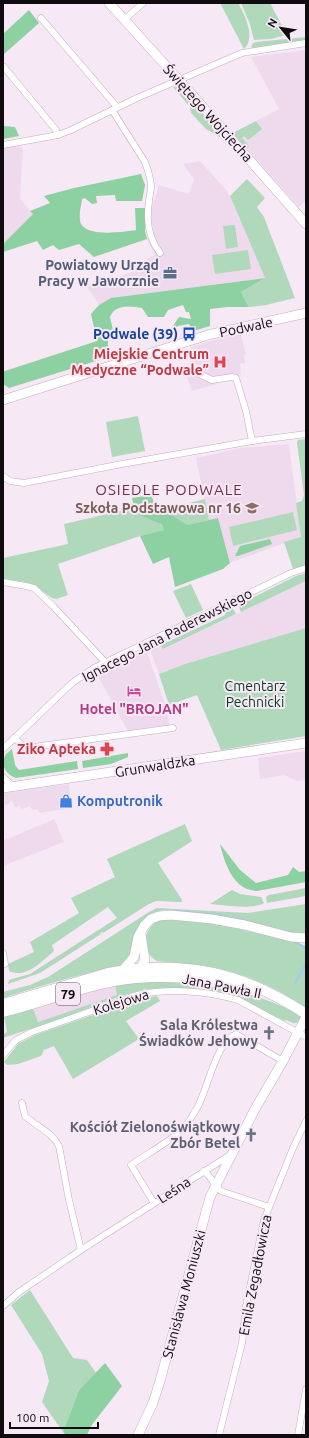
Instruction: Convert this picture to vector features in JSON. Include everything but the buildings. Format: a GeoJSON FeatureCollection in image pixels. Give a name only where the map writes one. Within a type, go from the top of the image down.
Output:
{"type":"FeatureCollection","features":[{"type":"Feature","properties":{"kind":"main road","name":"Jana Pawła II"},"geometry":{"type":"LineString","coordinates":[[3,1004],[123,970],[162,967],[194,969],[231,977],[259,987],[293,1006],[306,1016]]}},
{"type":"Feature","properties":{"kind":"main road","name":"Jana Pawła II"},"geometry":{"type":"LineString","coordinates":[[3,1012],[95,986],[133,978],[152,976],[204,979],[237,986],[278,998]]}},
{"type":"Feature","properties":{"kind":"street","name":"Świętego Wojciecha"},"geometry":{"type":"LineString","coordinates":[[109,3],[306,224]]}},
{"type":"Feature","properties":{"kind":"street"},"geometry":{"type":"LineString","coordinates":[[124,20],[143,3]]}},
{"type":"Feature","properties":{"kind":"street"},"geometry":{"type":"LineString","coordinates":[[41,18],[114,108],[145,162],[151,186],[148,212],[150,237],[160,253]]}},
{"type":"Feature","properties":{"kind":"street"},"geometry":{"type":"LineString","coordinates":[[3,145],[58,135],[71,130],[114,108],[178,79],[242,53],[306,43]]}},
{"type":"Feature","properties":{"kind":"street"},"geometry":{"type":"LineString","coordinates":[[4,67],[56,130],[58,135]]}},
{"type":"Feature","properties":{"kind":"street","name":"Podwale"},"geometry":{"type":"LineString","coordinates":[[3,400],[208,335],[306,313]]}},
{"type":"Feature","properties":{"kind":"street"},"geometry":{"type":"LineString","coordinates":[[193,371],[212,380],[232,377],[236,378],[252,440]]}},
{"type":"Feature","properties":{"kind":"street"},"geometry":{"type":"LineString","coordinates":[[3,476],[10,481],[24,483],[252,440],[306,434]]}},
{"type":"Feature","properties":{"kind":"street","name":"Ignacego Jana Paderewskiego"},"geometry":{"type":"LineString","coordinates":[[3,749],[72,683],[94,668],[291,573],[306,568]]}},
{"type":"Feature","properties":{"kind":"street"},"geometry":{"type":"LineString","coordinates":[[3,582],[34,588],[53,606],[105,662]]}},
{"type":"Feature","properties":{"kind":"street"},"geometry":{"type":"LineString","coordinates":[[14,738],[26,748],[174,728]]}},
{"type":"Feature","properties":{"kind":"street","name":"Grunwaldzka"},"geometry":{"type":"LineString","coordinates":[[3,788],[306,744]]}},
{"type":"Feature","properties":{"kind":"street"},"geometry":{"type":"LineString","coordinates":[[3,777],[14,786]]}},
{"type":"Feature","properties":{"kind":"street"},"geometry":{"type":"LineString","coordinates":[[123,970],[134,957],[137,943],[144,926],[151,919],[159,916],[195,917],[228,922],[291,937],[306,938]]}},
{"type":"Feature","properties":{"kind":"street"},"geometry":{"type":"LineString","coordinates":[[133,978],[144,965],[145,956],[141,932]]}},
{"type":"Feature","properties":{"kind":"street"},"geometry":{"type":"LineString","coordinates":[[291,937],[306,944]]}},
{"type":"Feature","properties":{"kind":"street"},"geometry":{"type":"LineString","coordinates":[[3,953],[5,964]]}},
{"type":"Feature","properties":{"kind":"street"},"geometry":{"type":"LineString","coordinates":[[145,956],[162,967]]}},
{"type":"Feature","properties":{"kind":"street"},"geometry":{"type":"LineString","coordinates":[[134,957],[141,968],[152,976]]}},
{"type":"Feature","properties":{"kind":"street","name":"Kolejowa"},"geometry":{"type":"LineString","coordinates":[[3,1055],[16,1040],[32,1032],[137,995],[152,992],[178,991],[226,996],[238,1000],[302,1035]]}},
{"type":"Feature","properties":{"kind":"street"},"geometry":{"type":"LineString","coordinates":[[302,1035],[306,1016]]}},
{"type":"Feature","properties":{"kind":"street"},"geometry":{"type":"LineString","coordinates":[[153,1202],[131,1164],[177,1134],[186,1125],[202,1098],[216,1058],[231,1036],[236,1034],[283,1061]]}},
{"type":"Feature","properties":{"kind":"street","name":"Leśna"},"geometry":{"type":"LineString","coordinates":[[3,1306],[20,1292],[153,1202],[222,1161],[231,1154],[283,1061],[302,1035]]}},
{"type":"Feature","properties":{"kind":"street"},"geometry":{"type":"LineString","coordinates":[[22,1103],[25,1116],[56,1139],[60,1146],[69,1200],[79,1247],[81,1250]]}},
{"type":"Feature","properties":{"kind":"street","name":"Emila Zegadłowicza"},"geometry":{"type":"LineString","coordinates":[[219,1435],[242,1343],[246,1306],[264,1220],[306,1121]]}},
{"type":"Feature","properties":{"kind":"street","name":"Stanisława Moniuszki"},"geometry":{"type":"LineString","coordinates":[[138,1435],[153,1403],[160,1381],[208,1205],[215,1186],[231,1154]]}},
{"type":"Feature","properties":{"kind":"street"},"geometry":{"type":"LineString","coordinates":[[204,1171],[221,1192],[269,1207]]}},
{"type":"Feature","properties":{"kind":"street"},"geometry":{"type":"LineString","coordinates":[[298,1435],[306,1389]]}},
{"type":"Feature","properties":{"kind":"shaded area"},"geometry":{"type":"Polygon","coordinates":[[[306,50],[306,200],[299,207],[233,133],[279,109],[251,57],[306,50]]]}},
{"type":"Feature","properties":{"kind":"shaded area"},"geometry":{"type":"Polygon","coordinates":[[[18,146],[23,148],[20,199],[33,214],[3,244],[3,148],[18,146]]]}},
{"type":"Feature","properties":{"kind":"shaded area"},"geometry":{"type":"Polygon","coordinates":[[[200,161],[228,192],[265,278],[112,298],[99,305],[87,287],[124,275],[145,266],[147,259],[155,255],[147,239],[153,237],[151,211],[159,185],[189,194],[194,179],[183,164],[200,161]]]}},
{"type":"Feature","properties":{"kind":"shaded area","name":"Miejskie Centrum Medyczne “Podwale”"},"geometry":{"type":"Polygon","coordinates":[[[241,334],[246,355],[244,355],[245,363],[240,364],[241,375],[192,391],[186,374],[191,373],[195,363],[193,361],[191,347],[241,334]]]}},
{"type":"Feature","properties":{"kind":"shaded area","name":"Szkoła Podstawowa nr 16"},"geometry":{"type":"Polygon","coordinates":[[[289,444],[301,537],[230,563],[218,519],[209,520],[196,458],[241,448],[289,444]]]}},
{"type":"Feature","properties":{"kind":"shaded area"},"geometry":{"type":"Polygon","coordinates":[[[306,581],[306,628],[185,664],[159,674],[150,650],[161,645],[164,649],[306,581]]]}},
{"type":"Feature","properties":{"kind":"shaded area","name":"Hotel \"BROJAN\""},"geometry":{"type":"Polygon","coordinates":[[[146,649],[166,707],[170,727],[129,733],[97,674],[146,649]]]}},
{"type":"Feature","properties":{"kind":"shaded area"},"geometry":{"type":"Polygon","coordinates":[[[306,751],[306,780],[297,781],[284,775],[260,779],[258,758],[306,751]]]}},
{"type":"Feature","properties":{"kind":"shaded area"},"geometry":{"type":"Polygon","coordinates":[[[69,784],[71,808],[39,813],[38,809],[32,810],[30,806],[21,809],[20,806],[14,807],[13,801],[5,805],[4,793],[69,784]]]}},
{"type":"Feature","properties":{"kind":"shaded area"},"geometry":{"type":"Polygon","coordinates":[[[54,819],[64,842],[3,866],[3,841],[54,819]]]}},
{"type":"Feature","properties":{"kind":"shaded area"},"geometry":{"type":"Polygon","coordinates":[[[115,985],[118,995],[38,1022],[33,1008],[115,985]]]}},
{"type":"Feature","properties":{"kind":"green space"},"geometry":{"type":"Polygon","coordinates":[[[220,3],[238,3],[241,8],[249,33],[249,39],[244,49],[220,3]]]}},
{"type":"Feature","properties":{"kind":"green space"},"geometry":{"type":"Polygon","coordinates":[[[241,3],[270,3],[287,35],[270,39],[254,40],[250,24],[241,3]]]}},
{"type":"Feature","properties":{"kind":"green space"},"geometry":{"type":"Polygon","coordinates":[[[29,10],[39,23],[3,55],[3,34],[29,10]]]}},
{"type":"Feature","properties":{"kind":"green space"},"geometry":{"type":"Polygon","coordinates":[[[306,37],[306,41],[260,48],[251,47],[253,43],[256,42],[306,37]]]}},
{"type":"Feature","properties":{"kind":"green space"},"geometry":{"type":"Polygon","coordinates":[[[173,87],[178,87],[181,89],[222,137],[221,138],[206,129],[191,113],[190,107],[173,87]]]}},
{"type":"Feature","properties":{"kind":"green space"},"geometry":{"type":"Polygon","coordinates":[[[256,121],[262,129],[248,140],[244,136],[242,138],[249,146],[246,149],[233,133],[256,121]]]}},
{"type":"Feature","properties":{"kind":"green space"},"geometry":{"type":"Polygon","coordinates":[[[3,126],[15,127],[19,136],[3,139],[3,126]]]}},
{"type":"Feature","properties":{"kind":"green space"},"geometry":{"type":"Polygon","coordinates":[[[141,174],[145,185],[142,201],[116,201],[115,195],[96,196],[97,203],[92,204],[85,198],[82,199],[80,218],[81,224],[91,231],[106,233],[123,232],[136,230],[135,208],[146,208],[145,231],[147,239],[94,257],[79,244],[59,250],[53,245],[43,250],[37,241],[3,252],[3,244],[33,214],[30,211],[50,203],[44,196],[141,174]]]}},
{"type":"Feature","properties":{"kind":"green space"},"geometry":{"type":"Polygon","coordinates":[[[247,179],[265,198],[257,207],[264,217],[295,298],[266,305],[249,307],[241,292],[265,278],[230,196],[247,179]]]}},
{"type":"Feature","properties":{"kind":"green space"},"geometry":{"type":"Polygon","coordinates":[[[235,225],[238,247],[226,249],[223,226],[235,225]]]}},
{"type":"Feature","properties":{"kind":"green space"},"geometry":{"type":"Polygon","coordinates":[[[248,250],[251,269],[215,274],[212,255],[248,250]]]}},
{"type":"Feature","properties":{"kind":"green space"},"geometry":{"type":"Polygon","coordinates":[[[265,278],[241,292],[249,307],[210,309],[210,326],[193,331],[189,324],[178,326],[169,337],[165,338],[179,317],[191,319],[189,312],[186,312],[183,305],[168,310],[164,317],[148,317],[142,308],[119,308],[112,313],[110,317],[113,330],[108,339],[109,357],[9,388],[3,384],[3,371],[97,341],[91,314],[99,305],[111,298],[265,278]]]}},
{"type":"Feature","properties":{"kind":"green space"},"geometry":{"type":"Polygon","coordinates":[[[138,416],[145,451],[112,457],[106,422],[138,416]]]}},
{"type":"Feature","properties":{"kind":"green space"},"geometry":{"type":"Polygon","coordinates":[[[306,439],[306,568],[294,572],[284,542],[301,537],[296,503],[302,501],[304,495],[297,443],[298,440],[306,439]]]}},
{"type":"Feature","properties":{"kind":"green space"},"geometry":{"type":"Polygon","coordinates":[[[151,495],[157,510],[173,516],[187,525],[218,518],[230,563],[223,569],[175,587],[169,557],[153,564],[140,536],[164,530],[162,524],[142,516],[133,504],[132,498],[151,495]]]}},
{"type":"Feature","properties":{"kind":"green space"},"geometry":{"type":"Polygon","coordinates":[[[205,499],[209,520],[140,536],[58,564],[68,595],[56,599],[52,598],[34,585],[25,582],[3,579],[3,558],[68,544],[64,524],[133,507],[157,511],[205,499]]]}},
{"type":"Feature","properties":{"kind":"green space"},"geometry":{"type":"Polygon","coordinates":[[[293,512],[297,530],[233,546],[229,527],[293,512]]]}},
{"type":"Feature","properties":{"kind":"green space"},"geometry":{"type":"Polygon","coordinates":[[[270,539],[272,544],[235,556],[240,546],[270,539]]]}},
{"type":"Feature","properties":{"kind":"green space"},"geometry":{"type":"Polygon","coordinates":[[[306,573],[306,581],[241,612],[238,605],[296,576],[306,573]]]}},
{"type":"Feature","properties":{"kind":"green space"},"geometry":{"type":"Polygon","coordinates":[[[191,584],[203,610],[186,618],[173,591],[191,584]]]}},
{"type":"Feature","properties":{"kind":"green space"},"geometry":{"type":"Polygon","coordinates":[[[226,607],[232,607],[236,614],[163,649],[161,645],[225,615],[226,607]]]}},
{"type":"Feature","properties":{"kind":"green space","name":"Cmentarz Pechnicki"},"geometry":{"type":"Polygon","coordinates":[[[306,628],[306,736],[221,750],[197,695],[169,705],[159,674],[185,664],[306,628]]]}},
{"type":"Feature","properties":{"kind":"green space"},"geometry":{"type":"Polygon","coordinates":[[[12,749],[15,765],[19,770],[77,761],[78,769],[16,778],[5,770],[3,763],[7,753],[12,749]]]}},
{"type":"Feature","properties":{"kind":"green space"},"geometry":{"type":"Polygon","coordinates":[[[128,753],[128,757],[111,764],[83,768],[82,761],[128,753]]]}},
{"type":"Feature","properties":{"kind":"green space"},"geometry":{"type":"Polygon","coordinates":[[[185,824],[192,841],[158,863],[182,902],[156,901],[149,904],[103,933],[100,933],[101,934],[40,973],[8,984],[9,980],[30,974],[117,918],[108,907],[52,945],[54,951],[33,968],[21,973],[9,971],[8,964],[34,952],[30,942],[79,913],[71,898],[115,877],[107,859],[185,824]]]}},
{"type":"Feature","properties":{"kind":"green space"},"geometry":{"type":"Polygon","coordinates":[[[220,844],[240,870],[256,883],[288,875],[293,867],[299,872],[306,871],[306,882],[257,891],[249,890],[236,881],[231,875],[220,844]]]}},
{"type":"Feature","properties":{"kind":"green space"},"geometry":{"type":"Polygon","coordinates":[[[306,888],[306,896],[267,903],[266,897],[269,895],[306,888]]]}},
{"type":"Feature","properties":{"kind":"green space"},"geometry":{"type":"Polygon","coordinates":[[[232,890],[240,894],[261,897],[264,903],[245,907],[210,904],[232,890]]]}},
{"type":"Feature","properties":{"kind":"green space"},"geometry":{"type":"Polygon","coordinates":[[[306,904],[306,935],[218,915],[165,910],[153,913],[145,918],[140,925],[134,950],[130,958],[124,964],[3,998],[3,992],[30,985],[48,977],[157,908],[248,913],[306,904]]]}},
{"type":"Feature","properties":{"kind":"green space"},"geometry":{"type":"Polygon","coordinates":[[[160,920],[217,924],[296,942],[306,946],[305,1007],[282,993],[245,976],[200,965],[157,961],[148,952],[145,940],[150,929],[160,920]]]}},
{"type":"Feature","properties":{"kind":"green space"},"geometry":{"type":"Polygon","coordinates":[[[188,981],[232,990],[260,998],[301,1016],[297,1023],[285,1021],[238,998],[213,991],[178,988],[145,989],[118,997],[60,1019],[3,1038],[3,1034],[7,1032],[4,1016],[33,1008],[38,1022],[117,995],[115,985],[127,982],[188,981]]]}},
{"type":"Feature","properties":{"kind":"green space"},"geometry":{"type":"Polygon","coordinates":[[[157,996],[160,1001],[126,1021],[139,1039],[73,1079],[54,1046],[44,1050],[41,1056],[18,1064],[7,1065],[4,1062],[18,1044],[35,1035],[139,999],[157,996]]]}},
{"type":"Feature","properties":{"kind":"green space"},"geometry":{"type":"Polygon","coordinates":[[[30,1290],[73,1358],[87,1360],[96,1373],[79,1390],[63,1432],[42,1402],[49,1381],[42,1354],[11,1305],[30,1290]]]}},
{"type":"Feature","properties":{"kind":"green space"},"geometry":{"type":"Polygon","coordinates":[[[105,1363],[122,1386],[91,1426],[87,1435],[66,1435],[63,1432],[79,1390],[105,1363]]]}},
{"type":"Feature","properties":{"kind":"waterway"},"geometry":{"type":"LineString","coordinates":[[175,911],[218,915],[247,921]]}},
{"type":"Feature","properties":{"kind":"waterway"},"geometry":{"type":"LineString","coordinates":[[280,930],[295,933]]}},
{"type":"Feature","properties":{"kind":"waterway"},"geometry":{"type":"LineString","coordinates":[[292,941],[306,949]]}},
{"type":"Feature","properties":{"kind":"waterway"},"geometry":{"type":"LineString","coordinates":[[295,983],[306,964]]}},
{"type":"Feature","properties":{"kind":"place","name":"Powiatowy Urząd Pracy w Jaworznie"},"geometry":{"type":"Point","coordinates":[170,273]}},
{"type":"Feature","properties":{"kind":"place","name":"Podwale (39)"},"geometry":{"type":"Point","coordinates":[189,334]}},
{"type":"Feature","properties":{"kind":"place","name":"Miejskie Centrum Medyczne “Podwale”"},"geometry":{"type":"Point","coordinates":[220,362]}},
{"type":"Feature","properties":{"kind":"place","name":"Szkoła Podstawowa nr 16"},"geometry":{"type":"Point","coordinates":[252,508]}},
{"type":"Feature","properties":{"kind":"place","name":"Hotel \"BROJAN\""},"geometry":{"type":"Point","coordinates":[134,691]}},
{"type":"Feature","properties":{"kind":"place","name":"Ziko Apteka"},"geometry":{"type":"Point","coordinates":[107,749]}},
{"type":"Feature","properties":{"kind":"place","name":"Komputronik"},"geometry":{"type":"Point","coordinates":[66,801]}},
{"type":"Feature","properties":{"kind":"place","name":"Sala Królestwa Świadków Jehowy"},"geometry":{"type":"Point","coordinates":[269,1033]}},
{"type":"Feature","properties":{"kind":"place","name":"Kościół Zielonoświątkowy Zbór Betel"},"geometry":{"type":"Point","coordinates":[251,1135]}},
{"type":"Feature","properties":{"kind":"district","name":"OSIEDLE PODWALE"},"geometry":{"type":"Point","coordinates":[169,489]}}]}
